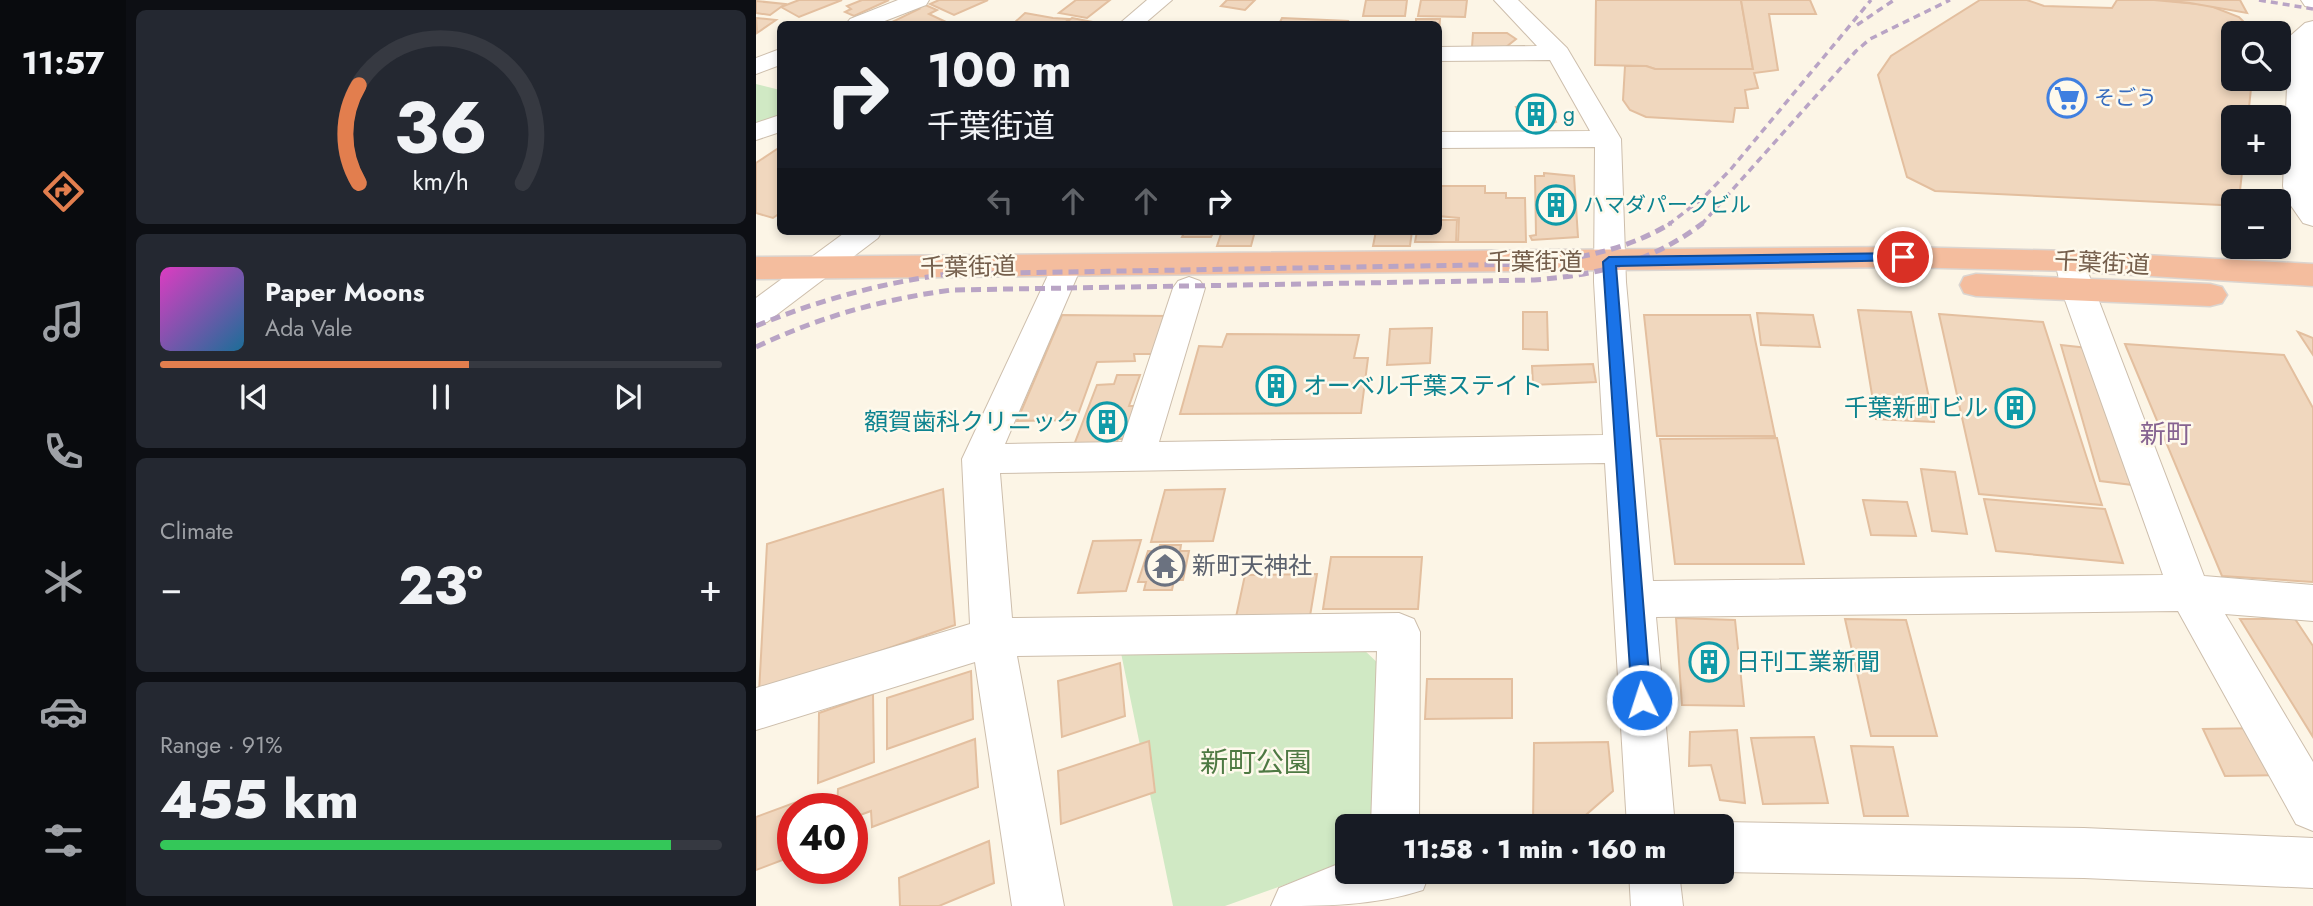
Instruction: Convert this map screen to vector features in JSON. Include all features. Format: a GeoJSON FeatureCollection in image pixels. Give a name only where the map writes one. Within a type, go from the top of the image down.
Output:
{"type":"FeatureCollection","features":[{"type":"Feature","properties":{"kind":"highway","name":"千葉街道"},"geometry":{"type":"LineString","coordinates":[[756,268],[1063,277],[1189,288],[1610,272]]}},
{"type":"Feature","properties":{"kind":"highway","name":"千葉街道"},"geometry":{"type":"LineString","coordinates":[[756,288],[1063,277],[1610,272],[1906,282],[2074,275],[2313,275]]}},
{"type":"Feature","properties":{"kind":"highway","name":"千葉街道"},"geometry":{"type":"LineString","coordinates":[[2074,275],[2313,300]]}},
{"type":"Feature","properties":{"kind":"street"},"geometry":{"type":"LineString","coordinates":[[866,21],[918,0]]}},
{"type":"Feature","properties":{"kind":"street"},"geometry":{"type":"LineString","coordinates":[[1134,21],[1161,0]]}},
{"type":"Feature","properties":{"kind":"street"},"geometry":{"type":"LineString","coordinates":[[1505,0],[1558,53],[1608,139],[1610,272],[1650,814]]}},
{"type":"Feature","properties":{"kind":"street"},"geometry":{"type":"LineString","coordinates":[[2313,28],[2301,37],[2297,186],[2299,197],[2313,217]]}},
{"type":"Feature","properties":{"kind":"street"},"geometry":{"type":"LineString","coordinates":[[1442,54],[1558,53]]}},
{"type":"Feature","properties":{"kind":"street"},"geometry":{"type":"LineString","coordinates":[[756,67],[777,58]]}},
{"type":"Feature","properties":{"kind":"street"},"geometry":{"type":"LineString","coordinates":[[756,78],[777,84]]}},
{"type":"Feature","properties":{"kind":"street"},"geometry":{"type":"LineString","coordinates":[[756,132],[777,124]]}},
{"type":"Feature","properties":{"kind":"street"},"geometry":{"type":"LineString","coordinates":[[1442,140],[1608,139]]}},
{"type":"Feature","properties":{"kind":"street"},"geometry":{"type":"LineString","coordinates":[[756,314],[862,235]]}},
{"type":"Feature","properties":{"kind":"street"},"geometry":{"type":"LineString","coordinates":[[2074,275],[2190,593],[2313,807]]}},
{"type":"Feature","properties":{"kind":"street"},"geometry":{"type":"LineString","coordinates":[[1038,906],[992,637],[980,459],[1063,277]]}},
{"type":"Feature","properties":{"kind":"street"},"geometry":{"type":"LineString","coordinates":[[1136,457],[1189,288]]}},
{"type":"Feature","properties":{"kind":"street"},"geometry":{"type":"LineString","coordinates":[[980,459],[1623,449]]}},
{"type":"Feature","properties":{"kind":"street"},"geometry":{"type":"LineString","coordinates":[[1634,599],[2190,593],[2313,603]]}},
{"type":"Feature","properties":{"kind":"street"},"geometry":{"type":"LineString","coordinates":[[756,709],[992,637],[1399,632],[1395,814]]}},
{"type":"Feature","properties":{"kind":"street"},"geometry":{"type":"LineString","coordinates":[[1734,847],[2084,853],[2313,863]]}},
{"type":"Feature","properties":{"kind":"street"},"geometry":{"type":"LineString","coordinates":[[1297,906],[1352,884]]}},
{"type":"Feature","properties":{"kind":"street"},"geometry":{"type":"LineString","coordinates":[[1655,884],[1657,906]]}},
{"type":"Feature","properties":{"kind":"green space"},"geometry":{"type":"Polygon","coordinates":[[[756,84],[777,89],[777,120],[756,128],[756,84]]]}},
{"type":"Feature","properties":{"kind":"green space","name":"新町公園"},"geometry":{"type":"Polygon","coordinates":[[[1362,648],[1382,667],[1376,809],[1373,814],[1335,814],[1335,867],[1225,906],[1173,906],[1121,653],[1362,648]]]}},
{"type":"Feature","properties":{"kind":"building"},"geometry":{"type":"Polygon","coordinates":[[[799,0],[842,0],[799,17],[781,7],[799,0]]]}},
{"type":"Feature","properties":{"kind":"building"},"geometry":{"type":"Polygon","coordinates":[[[862,0],[889,0],[854,16],[845,12],[851,9],[847,6],[862,0]]]}},
{"type":"Feature","properties":{"kind":"building"},"geometry":{"type":"Polygon","coordinates":[[[939,0],[988,0],[954,15],[930,4],[939,0]]]}},
{"type":"Feature","properties":{"kind":"building"},"geometry":{"type":"Polygon","coordinates":[[[1076,0],[1110,0],[1087,18],[1059,13],[1076,0]]]}},
{"type":"Feature","properties":{"kind":"building"},"geometry":{"type":"Polygon","coordinates":[[[1227,0],[1255,0],[1245,10],[1221,6],[1227,0]]]}},
{"type":"Feature","properties":{"kind":"building"},"geometry":{"type":"Polygon","coordinates":[[[1366,0],[1407,0],[1405,16],[1363,16],[1366,0]]]}},
{"type":"Feature","properties":{"kind":"building"},"geometry":{"type":"Polygon","coordinates":[[[1421,0],[1467,0],[1465,17],[1418,16],[1421,0]]]}},
{"type":"Feature","properties":{"kind":"building"},"geometry":{"type":"Polygon","coordinates":[[[1596,0],[1741,0],[1753,69],[1655,69],[1646,66],[1595,65],[1596,0]]]}},
{"type":"Feature","properties":{"kind":"building"},"geometry":{"type":"Polygon","coordinates":[[[1741,0],[1810,0],[1816,14],[1769,14],[1778,70],[1754,73],[1758,88],[1745,90],[1748,108],[1735,108],[1733,122],[1646,117],[1630,110],[1623,100],[1625,66],[1655,69],[1753,69],[1741,0]]]}},
{"type":"Feature","properties":{"kind":"building","name":"そごう"},"geometry":{"type":"Polygon","coordinates":[[[1980,0],[2027,0],[2044,6],[2112,8],[2117,0],[2208,5],[2243,21],[2221,21],[2221,91],[2251,91],[2249,105],[2221,105],[2221,175],[2242,175],[2240,189],[2221,189],[2221,205],[1935,191],[1907,177],[1878,75],[1891,56],[1980,0]]]}},
{"type":"Feature","properties":{"kind":"building"},"geometry":{"type":"Polygon","coordinates":[[[2163,0],[2240,0],[2247,13],[2190,3],[2163,0]]]}},
{"type":"Feature","properties":{"kind":"building"},"geometry":{"type":"Polygon","coordinates":[[[756,1],[785,4],[770,15],[756,13],[756,1]]]}},
{"type":"Feature","properties":{"kind":"building"},"geometry":{"type":"Polygon","coordinates":[[[923,4],[937,10],[929,14],[944,21],[894,21],[919,9],[916,8],[923,4]]]}},
{"type":"Feature","properties":{"kind":"building"},"geometry":{"type":"Polygon","coordinates":[[[1025,13],[1070,19],[1067,21],[1016,21],[1025,13]]]}},
{"type":"Feature","properties":{"kind":"building"},"geometry":{"type":"Polygon","coordinates":[[[756,18],[776,20],[757,33],[756,18]]]}},
{"type":"Feature","properties":{"kind":"building"},"geometry":{"type":"Polygon","coordinates":[[[1282,18],[1348,21],[1280,21],[1282,18]]]}},
{"type":"Feature","properties":{"kind":"building"},"geometry":{"type":"Polygon","coordinates":[[[1416,19],[1440,19],[1440,21],[1416,19]]]}},
{"type":"Feature","properties":{"kind":"building"},"geometry":{"type":"Polygon","coordinates":[[[1473,33],[1507,33],[1516,39],[1506,47],[1472,47],[1473,33]]]}},
{"type":"Feature","properties":{"kind":"building","name":"g"},"geometry":{"type":"Polygon","coordinates":[[[1546,102],[1556,122],[1529,132],[1516,107],[1546,102]]]}},
{"type":"Feature","properties":{"kind":"building"},"geometry":{"type":"Polygon","coordinates":[[[777,149],[777,215],[773,218],[756,213],[756,163],[777,149]]]}},
{"type":"Feature","properties":{"kind":"building","name":"ハマダパークビル"},"geometry":{"type":"Polygon","coordinates":[[[1544,173],[1574,176],[1578,237],[1532,240],[1530,236],[1536,235],[1535,176],[1544,176],[1544,173]]]}},
{"type":"Feature","properties":{"kind":"building"},"geometry":{"type":"Polygon","coordinates":[[[1442,186],[1485,186],[1485,193],[1506,193],[1506,198],[1525,198],[1526,242],[1458,242],[1459,218],[1442,216],[1442,186]]]}},
{"type":"Feature","properties":{"kind":"building"},"geometry":{"type":"Polygon","coordinates":[[[1442,220],[1457,220],[1456,242],[1415,242],[1416,235],[1442,235],[1442,220]]]}},
{"type":"Feature","properties":{"kind":"building"},"geometry":{"type":"Polygon","coordinates":[[[1183,235],[1212,235],[1211,237],[1182,237],[1183,235]]]}},
{"type":"Feature","properties":{"kind":"building"},"geometry":{"type":"Polygon","coordinates":[[[1221,235],[1254,235],[1251,246],[1217,246],[1221,235]]]}},
{"type":"Feature","properties":{"kind":"building"},"geometry":{"type":"Polygon","coordinates":[[[1375,235],[1411,235],[1410,246],[1373,246],[1375,235]]]}},
{"type":"Feature","properties":{"kind":"building"},"geometry":{"type":"Polygon","coordinates":[[[1858,310],[1911,312],[1934,422],[1876,419],[1858,310]]]}},
{"type":"Feature","properties":{"kind":"building"},"geometry":{"type":"Polygon","coordinates":[[[1523,312],[1547,312],[1548,350],[1523,349],[1523,312]]]}},
{"type":"Feature","properties":{"kind":"building"},"geometry":{"type":"Polygon","coordinates":[[[1757,313],[1813,315],[1820,347],[1761,345],[1757,313]]]}},
{"type":"Feature","properties":{"kind":"building","name":"千葉新町ビル"},"geometry":{"type":"Polygon","coordinates":[[[1939,314],[2043,322],[2102,505],[1979,494],[1939,314]]]}},
{"type":"Feature","properties":{"kind":"building"},"geometry":{"type":"Polygon","coordinates":[[[1062,315],[1170,316],[1157,354],[1134,354],[1135,361],[1097,362],[1076,420],[1017,421],[1062,315]]]}},
{"type":"Feature","properties":{"kind":"building"},"geometry":{"type":"Polygon","coordinates":[[[1644,315],[1750,315],[1775,436],[1657,436],[1644,315]]]}},
{"type":"Feature","properties":{"kind":"building"},"geometry":{"type":"Polygon","coordinates":[[[1432,328],[1430,363],[1387,365],[1390,329],[1432,328]]]}},
{"type":"Feature","properties":{"kind":"building"},"geometry":{"type":"Polygon","coordinates":[[[2298,332],[2313,338],[2313,355],[2298,332]]]}},
{"type":"Feature","properties":{"kind":"building","name":"オーベル千葉ステイト"},"geometry":{"type":"Polygon","coordinates":[[[1227,334],[1359,335],[1354,358],[1368,358],[1361,413],[1180,414],[1199,346],[1222,347],[1227,334]]]}},
{"type":"Feature","properties":{"kind":"building"},"geometry":{"type":"Polygon","coordinates":[[[2125,344],[2284,355],[2313,408],[2313,582],[2222,576],[2125,344]]]}},
{"type":"Feature","properties":{"kind":"building"},"geometry":{"type":"Polygon","coordinates":[[[2061,345],[2097,349],[2141,486],[2100,481],[2061,345]]]}},
{"type":"Feature","properties":{"kind":"building"},"geometry":{"type":"Polygon","coordinates":[[[1593,364],[1596,382],[1533,385],[1532,366],[1593,364]]]}},
{"type":"Feature","properties":{"kind":"building","name":"額賀歯科クリニック"},"geometry":{"type":"Polygon","coordinates":[[[1117,375],[1140,375],[1129,406],[1137,406],[1126,439],[1118,439],[1116,445],[1074,445],[1097,385],[1114,384],[1117,375]]]}},
{"type":"Feature","properties":{"kind":"building"},"geometry":{"type":"Polygon","coordinates":[[[1777,438],[1804,564],[1675,564],[1660,439],[1777,438]]]}},
{"type":"Feature","properties":{"kind":"building"},"geometry":{"type":"Polygon","coordinates":[[[1921,469],[1955,472],[1967,534],[1932,531],[1921,469]]]}},
{"type":"Feature","properties":{"kind":"building"},"geometry":{"type":"Polygon","coordinates":[[[943,489],[955,625],[759,693],[767,544],[943,489]]]}},
{"type":"Feature","properties":{"kind":"building"},"geometry":{"type":"Polygon","coordinates":[[[1225,489],[1213,541],[1151,542],[1165,490],[1225,489]]]}},
{"type":"Feature","properties":{"kind":"building"},"geometry":{"type":"Polygon","coordinates":[[[1984,499],[2105,509],[2123,563],[1996,551],[1984,499]]]}},
{"type":"Feature","properties":{"kind":"building"},"geometry":{"type":"Polygon","coordinates":[[[1863,500],[1907,502],[1916,536],[1871,535],[1863,500]]]}},
{"type":"Feature","properties":{"kind":"building"},"geometry":{"type":"Polygon","coordinates":[[[1141,540],[1126,591],[1078,593],[1093,541],[1141,540]]]}},
{"type":"Feature","properties":{"kind":"building","name":"新町天神社"},"geometry":{"type":"Polygon","coordinates":[[[1160,545],[1181,545],[1180,551],[1189,551],[1183,580],[1174,580],[1172,590],[1144,590],[1146,582],[1138,582],[1148,551],[1158,551],[1160,545]]]}},
{"type":"Feature","properties":{"kind":"building"},"geometry":{"type":"Polygon","coordinates":[[[1331,557],[1422,557],[1418,609],[1323,609],[1331,557]]]}},
{"type":"Feature","properties":{"kind":"building"},"geometry":{"type":"Polygon","coordinates":[[[1317,574],[1310,616],[1236,617],[1245,575],[1317,574]]]}},
{"type":"Feature","properties":{"kind":"building","name":"日刊工業新聞"},"geometry":{"type":"Polygon","coordinates":[[[1676,618],[1735,620],[1744,706],[1682,705],[1676,618]]]}},
{"type":"Feature","properties":{"kind":"building"},"geometry":{"type":"Polygon","coordinates":[[[1845,619],[1906,620],[1937,736],[1871,736],[1845,619]]]}},
{"type":"Feature","properties":{"kind":"building"},"geometry":{"type":"Polygon","coordinates":[[[2240,619],[2295,619],[2313,646],[2313,737],[2240,619]]]}},
{"type":"Feature","properties":{"kind":"building"},"geometry":{"type":"Polygon","coordinates":[[[1120,663],[1125,716],[1062,737],[1058,681],[1120,663]]]}},
{"type":"Feature","properties":{"kind":"building"},"geometry":{"type":"Polygon","coordinates":[[[971,671],[973,719],[887,749],[887,698],[971,671]]]}},
{"type":"Feature","properties":{"kind":"building"},"geometry":{"type":"Polygon","coordinates":[[[1427,679],[1512,679],[1512,718],[1425,719],[1427,679]]]}},
{"type":"Feature","properties":{"kind":"building"},"geometry":{"type":"Polygon","coordinates":[[[873,694],[874,762],[818,783],[819,713],[873,694]]]}},
{"type":"Feature","properties":{"kind":"building"},"geometry":{"type":"Polygon","coordinates":[[[2264,728],[2288,775],[2225,776],[2203,729],[2264,728]]]}},
{"type":"Feature","properties":{"kind":"building"},"geometry":{"type":"Polygon","coordinates":[[[1737,730],[1745,803],[1720,800],[1711,765],[1689,766],[1690,732],[1737,730]]]}},
{"type":"Feature","properties":{"kind":"building"},"geometry":{"type":"Polygon","coordinates":[[[1814,737],[1828,803],[1763,804],[1751,738],[1814,737]]]}},
{"type":"Feature","properties":{"kind":"building"},"geometry":{"type":"Polygon","coordinates":[[[975,739],[978,787],[872,827],[871,811],[868,812],[868,793],[838,793],[838,789],[975,739]]]}},
{"type":"Feature","properties":{"kind":"building"},"geometry":{"type":"Polygon","coordinates":[[[1149,741],[1155,792],[1061,824],[1058,771],[1149,741]]]}},
{"type":"Feature","properties":{"kind":"building"},"geometry":{"type":"Polygon","coordinates":[[[1608,742],[1613,791],[1587,814],[1533,814],[1534,743],[1608,742]]]}},
{"type":"Feature","properties":{"kind":"building"},"geometry":{"type":"Polygon","coordinates":[[[1851,746],[1893,747],[1908,816],[1864,816],[1851,746]]]}},
{"type":"Feature","properties":{"kind":"building"},"geometry":{"type":"Polygon","coordinates":[[[777,809],[777,862],[756,870],[756,817],[777,809]]]}},
{"type":"Feature","properties":{"kind":"building"},"geometry":{"type":"Polygon","coordinates":[[[989,841],[994,883],[939,906],[900,906],[899,878],[989,841]]]}},
{"type":"Feature","properties":{"kind":"railway"},"geometry":{"type":"LineString","coordinates":[[1669,224],[1704,197],[1731,169],[1871,0]]}},
{"type":"Feature","properties":{"kind":"railway"},"geometry":{"type":"LineString","coordinates":[[1857,25],[1894,0]]}},
{"type":"Feature","properties":{"kind":"railway"},"geometry":{"type":"LineString","coordinates":[[1702,223],[1856,51],[1870,39],[1950,0]]}},
{"type":"Feature","properties":{"kind":"railway"},"geometry":{"type":"LineString","coordinates":[[2259,0],[2313,9]]}},
{"type":"Feature","properties":{"kind":"railway"},"geometry":{"type":"LineString","coordinates":[[756,347],[852,311],[901,298],[952,290],[1558,278],[1602,270],[1644,257],[1664,248],[1702,223]]}},
{"type":"Feature","properties":{"kind":"railway"},"geometry":{"type":"LineString","coordinates":[[756,326],[850,294],[948,274],[1534,264],[1570,259],[1622,246],[1669,224]]}},
{"type":"Feature","properties":{"kind":"place","name":"そごう"},"geometry":{"type":"Point","coordinates":[2067,98]}},
{"type":"Feature","properties":{"kind":"place","name":"g"},"geometry":{"type":"Point","coordinates":[1536,114]}},
{"type":"Feature","properties":{"kind":"place","name":"ハマダパークビル"},"geometry":{"type":"Point","coordinates":[1556,205]}},
{"type":"Feature","properties":{"kind":"place","name":"オーベル千葉ステイト"},"geometry":{"type":"Point","coordinates":[1276,386]}},
{"type":"Feature","properties":{"kind":"place","name":"千葉新町ビル"},"geometry":{"type":"Point","coordinates":[2015,408]}},
{"type":"Feature","properties":{"kind":"place","name":"額賀歯科クリニック"},"geometry":{"type":"Point","coordinates":[1107,422]}},
{"type":"Feature","properties":{"kind":"place","name":"新町天神社"},"geometry":{"type":"Point","coordinates":[1165,566]}},
{"type":"Feature","properties":{"kind":"place","name":"日刊工業新聞"},"geometry":{"type":"Point","coordinates":[1709,662]}},
{"type":"Feature","properties":{"kind":"district","name":"新町"},"geometry":{"type":"Point","coordinates":[2166,434]}},
{"type":"Feature","properties":{"kind":"route"},"geometry":{"type":"LineString","coordinates":[[1642,700],[1609,262],[1903,257]]}}]}
